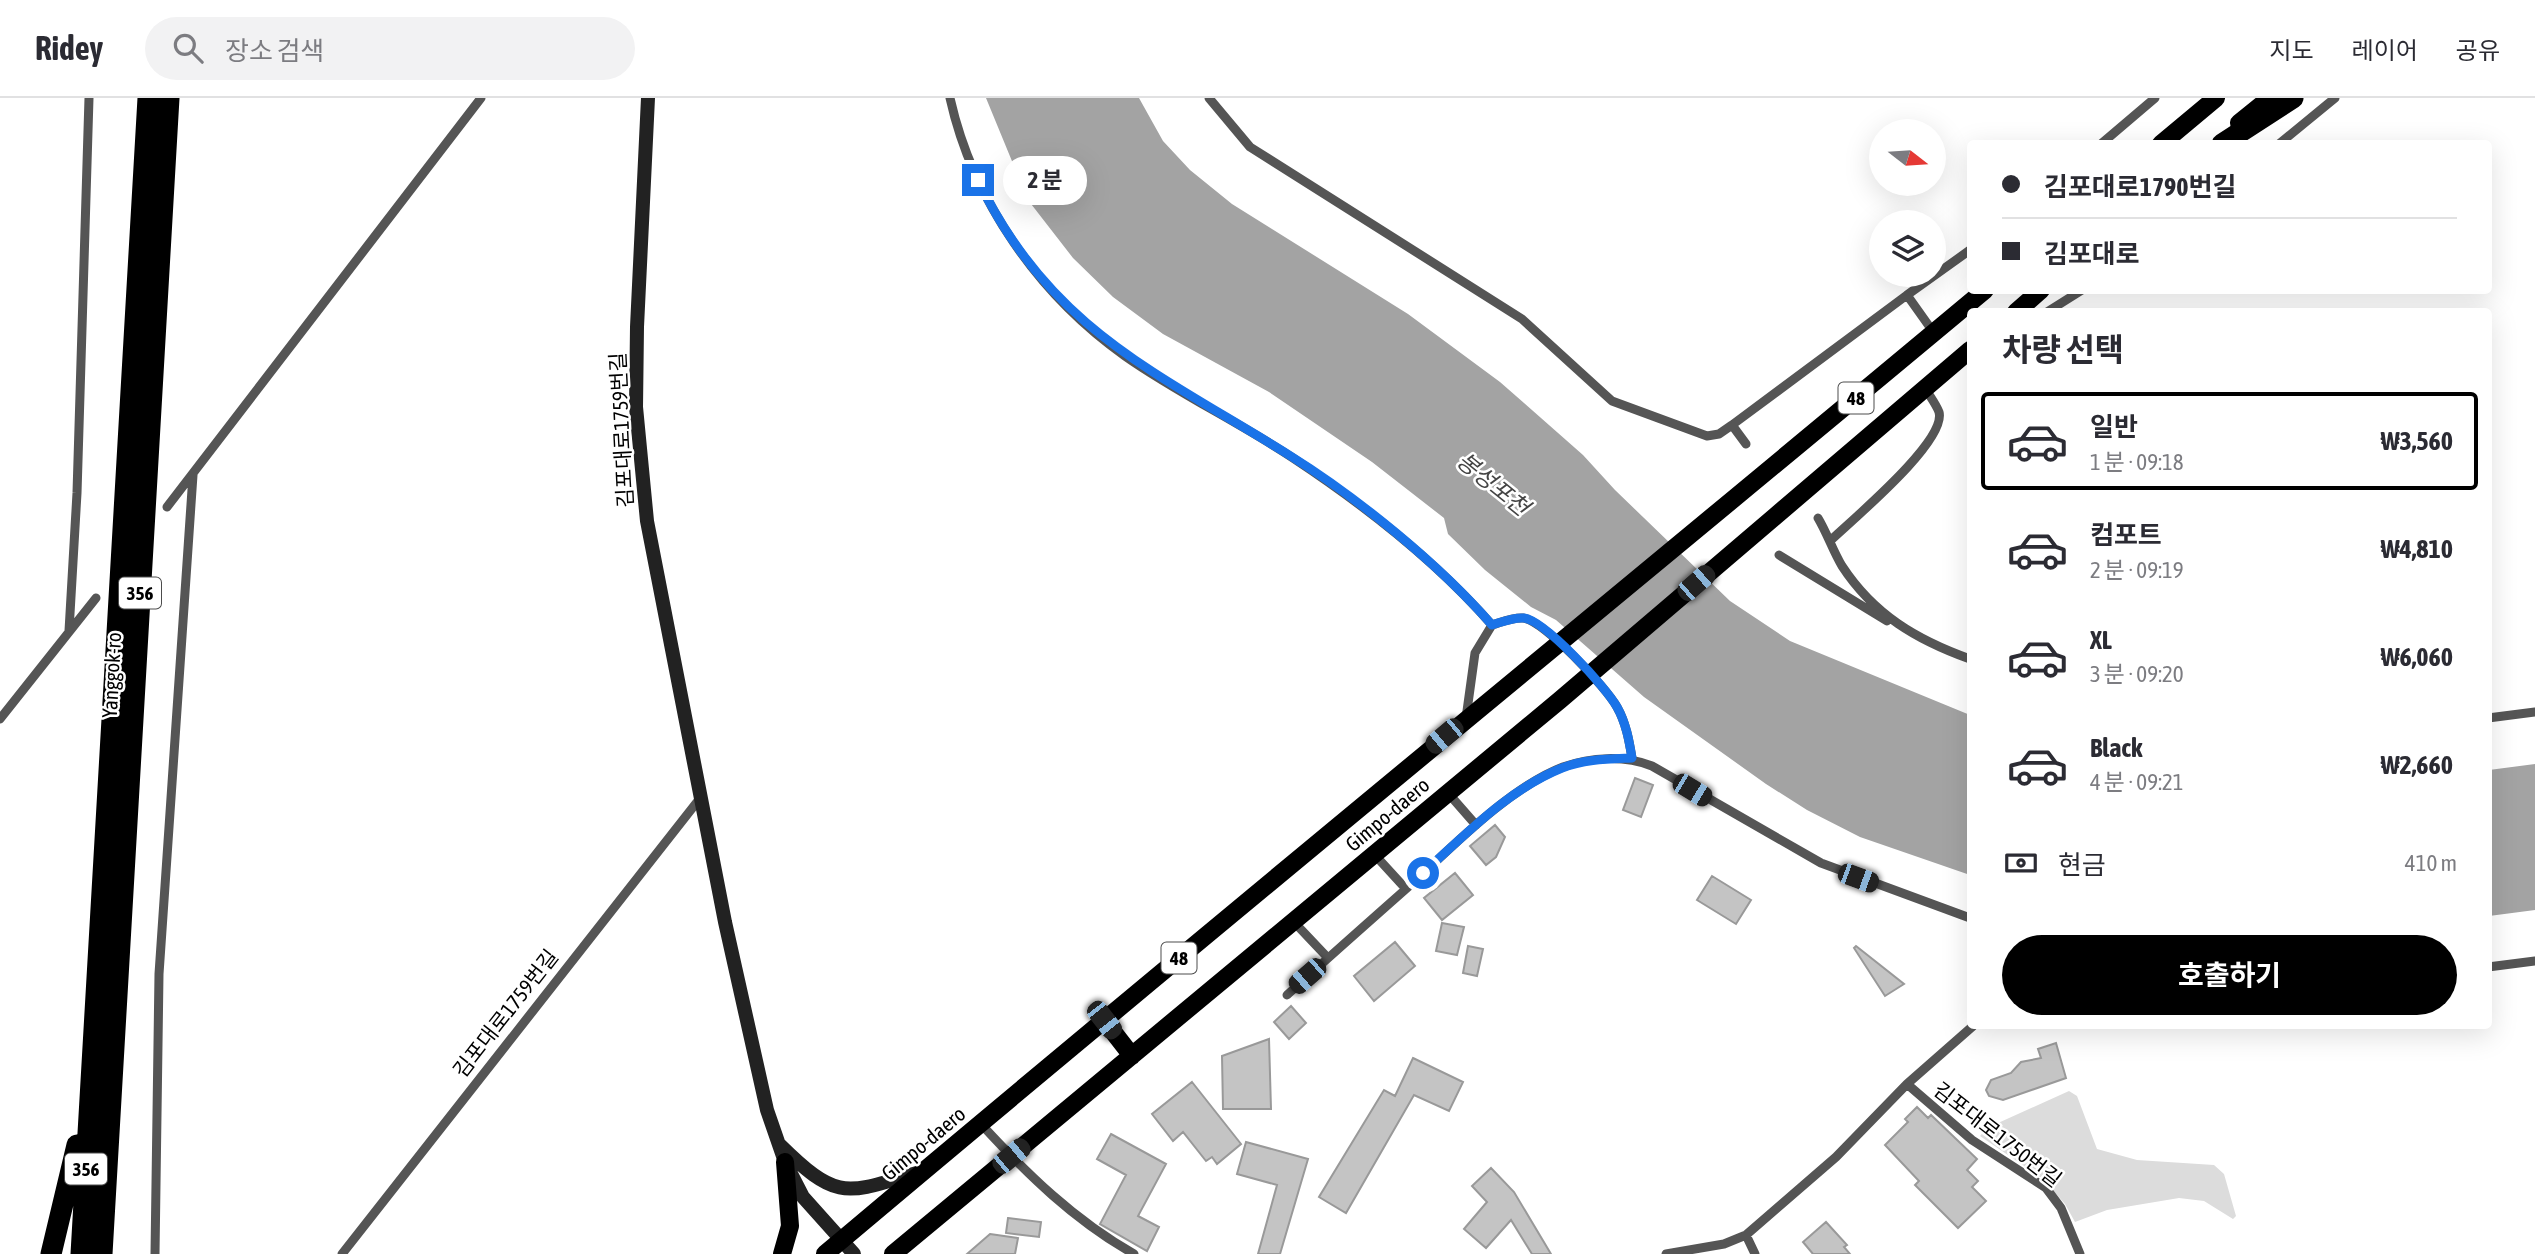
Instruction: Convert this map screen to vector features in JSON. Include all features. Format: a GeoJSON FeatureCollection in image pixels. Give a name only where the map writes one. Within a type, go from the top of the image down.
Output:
{"type":"FeatureCollection","features":[{"type":"Feature","properties":{"kind":"highway","name":"Yanggok-ro"},"geometry":{"type":"LineString","coordinates":[[102,1254],[101,1086],[148,98]]}},
{"type":"Feature","properties":{"kind":"highway","name":"Yanggok-ro"},"geometry":{"type":"LineString","coordinates":[[81,1254],[101,1086],[169,98]]}},
{"type":"Feature","properties":{"kind":"highway"},"geometry":{"type":"LineString","coordinates":[[2228,140],[2293,98]]}},
{"type":"Feature","properties":{"kind":"highway"},"geometry":{"type":"LineString","coordinates":[[51,1254],[101,1086]]}},
{"type":"Feature","properties":{"kind":"highway"},"geometry":{"type":"LineString","coordinates":[[101,1086],[114,1254]]}},
{"type":"Feature","properties":{"kind":"main road"},"geometry":{"type":"LineString","coordinates":[[2166,140],[2216,98]]}},
{"type":"Feature","properties":{"kind":"main road"},"geometry":{"type":"LineString","coordinates":[[2220,140],[2270,98]]}},
{"type":"Feature","properties":{"kind":"main road","name":"48"},"geometry":{"type":"LineString","coordinates":[[1934,333],[1980,294]]}},
{"type":"Feature","properties":{"kind":"main road"},"geometry":{"type":"LineString","coordinates":[[2021,308],[2036,294]]}},
{"type":"Feature","properties":{"kind":"main road","name":"Gimpo-daero"},"geometry":{"type":"LineString","coordinates":[[825,1254],[1533,662],[1727,506],[1934,333]]}},
{"type":"Feature","properties":{"kind":"main road","name":"Gimpo-daero"},"geometry":{"type":"LineString","coordinates":[[893,1254],[1560,700],[1967,353]]}},
{"type":"Feature","properties":{"kind":"main road"},"geometry":{"type":"LineString","coordinates":[[1104,1020],[1132,1056]]}},
{"type":"Feature","properties":{"kind":"main road"},"geometry":{"type":"LineString","coordinates":[[782,1254],[790,1226],[785,1162]]}},
{"type":"Feature","properties":{"kind":"street","name":"김포대로1759번길"},"geometry":{"type":"LineString","coordinates":[[648,98],[637,327],[639,456],[647,521],[766,1110],[785,1162],[803,1197],[854,1254]]}},
{"type":"Feature","properties":{"kind":"street"},"geometry":{"type":"LineString","coordinates":[[778,1143],[812,1176],[836,1187],[872,1186],[925,1171]]}},
{"type":"Feature","properties":{"kind":"lane"},"geometry":{"type":"LineString","coordinates":[[69,631],[78,480],[89,98]]}},
{"type":"Feature","properties":{"kind":"lane"},"geometry":{"type":"LineString","coordinates":[[167,507],[481,98]]}},
{"type":"Feature","properties":{"kind":"lane"},"geometry":{"type":"LineString","coordinates":[[950,98],[969,162],[986,197],[1026,260],[1082,321],[1143,368],[1292,457],[1361,505],[1464,596],[1492,625]]}},
{"type":"Feature","properties":{"kind":"lane"},"geometry":{"type":"LineString","coordinates":[[1209,98],[1250,146],[1521,319],[1612,401],[1707,436],[1718,434],[1732,425],[1967,252]]}},
{"type":"Feature","properties":{"kind":"lane"},"geometry":{"type":"LineString","coordinates":[[2106,140],[2155,98]]}},
{"type":"Feature","properties":{"kind":"lane"},"geometry":{"type":"LineString","coordinates":[[2284,140],[2336,98]]}},
{"type":"Feature","properties":{"kind":"lane"},"geometry":{"type":"LineString","coordinates":[[2053,308],[2076,294]]}},
{"type":"Feature","properties":{"kind":"lane"},"geometry":{"type":"LineString","coordinates":[[1907,295],[1934,333]]}},
{"type":"Feature","properties":{"kind":"lane"},"geometry":{"type":"LineString","coordinates":[[1830,541],[1921,453],[1937,431],[1939,412],[1925,388]]}},
{"type":"Feature","properties":{"kind":"lane"},"geometry":{"type":"LineString","coordinates":[[1732,425],[1746,444]]}},
{"type":"Feature","properties":{"kind":"lane"},"geometry":{"type":"LineString","coordinates":[[155,1254],[159,974],[193,475]]}},
{"type":"Feature","properties":{"kind":"lane"},"geometry":{"type":"LineString","coordinates":[[1818,518],[1851,579],[1901,629]]}},
{"type":"Feature","properties":{"kind":"lane"},"geometry":{"type":"LineString","coordinates":[[1779,555],[1901,629],[1967,658]]}},
{"type":"Feature","properties":{"kind":"lane"},"geometry":{"type":"LineString","coordinates":[[0,719],[96,598]]}},
{"type":"Feature","properties":{"kind":"lane"},"geometry":{"type":"LineString","coordinates":[[1466,718],[1475,653],[1492,625],[1524,618],[1541,627],[1611,698],[1623,720],[1632,758]]}},
{"type":"Feature","properties":{"kind":"lane"},"geometry":{"type":"LineString","coordinates":[[2492,717],[2535,712]]}},
{"type":"Feature","properties":{"kind":"lane"},"geometry":{"type":"LineString","coordinates":[[1286,995],[1476,825],[1542,778],[1563,767],[1584,762],[1632,758],[1821,863],[1967,917]]}},
{"type":"Feature","properties":{"kind":"lane"},"geometry":{"type":"LineString","coordinates":[[1448,793],[1476,825]]}},
{"type":"Feature","properties":{"kind":"lane","name":"김포대로1759번길"},"geometry":{"type":"LineString","coordinates":[[342,1254],[701,797]]}},
{"type":"Feature","properties":{"kind":"lane"},"geometry":{"type":"LineString","coordinates":[[1374,854],[1406,889]]}},
{"type":"Feature","properties":{"kind":"lane"},"geometry":{"type":"LineString","coordinates":[[1293,921],[1328,958]]}},
{"type":"Feature","properties":{"kind":"lane"},"geometry":{"type":"LineString","coordinates":[[2492,966],[2535,961]]}},
{"type":"Feature","properties":{"kind":"lane","name":"김포대로1750번길"},"geometry":{"type":"LineString","coordinates":[[1666,1254],[1724,1244],[1746,1235],[1836,1157],[1907,1084],[1970,1029]]}},
{"type":"Feature","properties":{"kind":"lane","name":"김포대로1750번길"},"geometry":{"type":"LineString","coordinates":[[1907,1084],[1972,1140],[2046,1188],[2062,1208],[2080,1254]]}},
{"type":"Feature","properties":{"kind":"lane"},"geometry":{"type":"LineString","coordinates":[[981,1124],[1057,1202],[1095,1231],[1134,1254]]}},
{"type":"Feature","properties":{"kind":"lane"},"geometry":{"type":"LineString","coordinates":[[1746,1235],[1755,1254]]}},
{"type":"Feature","properties":{"kind":"shaded area"},"geometry":{"type":"Polygon","coordinates":[[[2069,1091],[2077,1096],[2097,1149],[2137,1160],[2214,1165],[2224,1174],[2236,1216],[2233,1219],[2204,1201],[2179,1198],[2107,1210],[2075,1222],[2065,1204],[2043,1179],[1980,1136],[1987,1128],[2069,1091]]]}},
{"type":"Feature","properties":{"kind":"water","name":"봉성포천"},"geometry":{"type":"Polygon","coordinates":[[[986,98],[1139,98],[1163,141],[1190,170],[1232,204],[1408,314],[1500,382],[1583,455],[1615,490],[1730,601],[1790,641],[1967,714],[1967,874],[1860,837],[1807,810],[1644,697],[1556,620],[1531,607],[1485,570],[1448,534],[1444,518],[1372,462],[1269,392],[1163,334],[1113,297],[1073,258],[1028,200],[986,98]]]}},
{"type":"Feature","properties":{"kind":"water"},"geometry":{"type":"Polygon","coordinates":[[[2535,764],[2535,910],[2492,916],[2492,770],[2535,764]]]}},
{"type":"Feature","properties":{"kind":"building"},"geometry":{"type":"Polygon","coordinates":[[[1635,778],[1653,785],[1641,817],[1623,810],[1635,778]]]}},
{"type":"Feature","properties":{"kind":"building"},"geometry":{"type":"Polygon","coordinates":[[[1495,825],[1505,837],[1496,857],[1486,865],[1470,846],[1495,825]]]}},
{"type":"Feature","properties":{"kind":"building"},"geometry":{"type":"Polygon","coordinates":[[[1455,873],[1473,895],[1442,920],[1424,898],[1455,873]]]}},
{"type":"Feature","properties":{"kind":"building"},"geometry":{"type":"Polygon","coordinates":[[[1712,876],[1751,900],[1736,924],[1697,900],[1712,876]]]}},
{"type":"Feature","properties":{"kind":"building"},"geometry":{"type":"Polygon","coordinates":[[[1442,923],[1464,927],[1457,955],[1436,951],[1442,923]]]}},
{"type":"Feature","properties":{"kind":"building"},"geometry":{"type":"Polygon","coordinates":[[[1395,942],[1415,966],[1374,1001],[1354,976],[1395,942]]]}},
{"type":"Feature","properties":{"kind":"building"},"geometry":{"type":"Polygon","coordinates":[[[1468,946],[1483,949],[1477,976],[1463,973],[1468,946]]]}},
{"type":"Feature","properties":{"kind":"building"},"geometry":{"type":"Polygon","coordinates":[[[1856,946],[1904,984],[1885,996],[1854,948],[1856,946]]]}},
{"type":"Feature","properties":{"kind":"building"},"geometry":{"type":"Polygon","coordinates":[[[1291,1006],[1306,1023],[1289,1039],[1274,1022],[1291,1006]]]}},
{"type":"Feature","properties":{"kind":"building"},"geometry":{"type":"Polygon","coordinates":[[[1269,1039],[1271,1109],[1223,1109],[1222,1056],[1269,1039]]]}},
{"type":"Feature","properties":{"kind":"building"},"geometry":{"type":"Polygon","coordinates":[[[2056,1043],[2066,1078],[2003,1100],[1989,1096],[1986,1090],[1991,1080],[2011,1073],[2021,1062],[2041,1058],[2038,1049],[2056,1043]]]}},
{"type":"Feature","properties":{"kind":"building"},"geometry":{"type":"Polygon","coordinates":[[[1413,1058],[1463,1082],[1449,1111],[1414,1095],[1346,1213],[1319,1197],[1384,1090],[1395,1096],[1413,1058]]]}},
{"type":"Feature","properties":{"kind":"building"},"geometry":{"type":"Polygon","coordinates":[[[1192,1082],[1241,1144],[1217,1164],[1212,1157],[1206,1161],[1183,1132],[1173,1141],[1152,1114],[1192,1082]]]}},
{"type":"Feature","properties":{"kind":"building"},"geometry":{"type":"Polygon","coordinates":[[[1917,1107],[1928,1118],[1931,1115],[1977,1159],[1967,1170],[1978,1181],[1972,1187],[1986,1201],[1958,1228],[1915,1185],[1919,1181],[1885,1145],[1908,1122],[1905,1119],[1917,1107]]]}},
{"type":"Feature","properties":{"kind":"building"},"geometry":{"type":"Polygon","coordinates":[[[1111,1134],[1166,1164],[1138,1216],[1159,1227],[1147,1251],[1100,1224],[1126,1175],[1097,1159],[1111,1134]]]}},
{"type":"Feature","properties":{"kind":"building"},"geometry":{"type":"Polygon","coordinates":[[[1246,1142],[1308,1159],[1280,1254],[1258,1254],[1277,1185],[1237,1174],[1246,1142]]]}},
{"type":"Feature","properties":{"kind":"building"},"geometry":{"type":"Polygon","coordinates":[[[1491,1168],[1514,1192],[1551,1254],[1532,1254],[1511,1220],[1486,1248],[1464,1229],[1487,1202],[1472,1186],[1491,1168]]]}},
{"type":"Feature","properties":{"kind":"building"},"geometry":{"type":"Polygon","coordinates":[[[1008,1218],[1041,1222],[1039,1237],[1006,1233],[1008,1218]]]}},
{"type":"Feature","properties":{"kind":"building"},"geometry":{"type":"Polygon","coordinates":[[[1826,1222],[1847,1245],[1844,1247],[1850,1254],[1813,1254],[1803,1242],[1826,1222]]]}},
{"type":"Feature","properties":{"kind":"building"},"geometry":{"type":"Polygon","coordinates":[[[990,1234],[1018,1238],[1015,1254],[967,1254],[990,1234]]]}},
{"type":"Feature","properties":{"kind":"route"},"geometry":{"type":"LineString","coordinates":[[978,180],[1006,230],[1050,290],[1124,356],[1292,457],[1361,505],[1464,596],[1492,625],[1513,619],[1533,621],[1606,691],[1615,705],[1623,720],[1632,758],[1584,762],[1563,767],[1542,778],[1476,825],[1423,873]]}}]}
